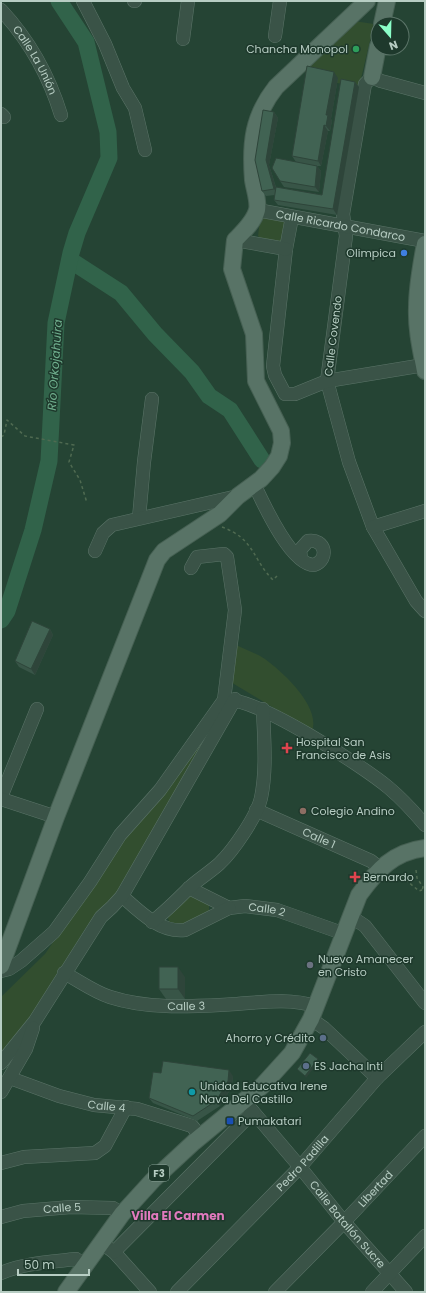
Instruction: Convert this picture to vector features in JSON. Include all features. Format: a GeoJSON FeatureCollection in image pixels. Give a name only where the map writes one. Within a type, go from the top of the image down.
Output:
{"type":"FeatureCollection","features":[{"type":"Feature","properties":{"kind":"main road"},"geometry":{"type":"LineString","coordinates":[[1,966],[56,817],[157,560],[164,551],[220,514],[238,496],[254,484],[272,467],[279,456],[282,443],[281,431],[256,381],[254,334],[232,269],[234,240],[244,231],[257,210],[251,153],[258,115],[265,101],[276,87],[367,1]]}},
{"type":"Feature","properties":{"kind":"main road"},"geometry":{"type":"LineString","coordinates":[[383,16],[386,1]]}},
{"type":"Feature","properties":{"kind":"main road","name":"Calle Covendo"},"geometry":{"type":"LineString","coordinates":[[372,76],[376,56]]}},
{"type":"Feature","properties":{"kind":"main road"},"geometry":{"type":"LineString","coordinates":[[425,242],[418,278],[417,308],[418,334],[425,367]]}},
{"type":"Feature","properties":{"kind":"main road","name":"F3"},"geometry":{"type":"LineString","coordinates":[[66,1292],[85,1266],[108,1248],[122,1214],[166,1167],[201,1137],[248,1106],[262,1086],[292,1053],[313,1012],[345,934],[350,916],[359,895],[368,882],[392,859],[400,854],[425,848]]}},
{"type":"Feature","properties":{"kind":"main road"},"geometry":{"type":"LineString","coordinates":[[381,869],[420,863]]}},
{"type":"Feature","properties":{"kind":"street"},"geometry":{"type":"LineString","coordinates":[[83,1],[105,44],[123,88],[135,108],[145,150]]}},
{"type":"Feature","properties":{"kind":"street"},"geometry":{"type":"LineString","coordinates":[[183,39],[188,1]]}},
{"type":"Feature","properties":{"kind":"street"},"geometry":{"type":"LineString","coordinates":[[276,36],[280,1]]}},
{"type":"Feature","properties":{"kind":"street","name":"Calle La Unión"},"geometry":{"type":"LineString","coordinates":[[1,10],[10,19],[39,63],[52,88],[61,115]]}},
{"type":"Feature","properties":{"kind":"street"},"geometry":{"type":"LineString","coordinates":[[372,76],[381,81],[425,93]]}},
{"type":"Feature","properties":{"kind":"street","name":"Calle Covendo"},"geometry":{"type":"LineString","coordinates":[[372,76],[365,84],[343,214],[346,236],[327,381],[349,462],[373,527],[416,601],[425,610]]}},
{"type":"Feature","properties":{"kind":"street","name":"Calle Ricardo Condarco"},"geometry":{"type":"LineString","coordinates":[[257,210],[345,225],[425,242]]}},
{"type":"Feature","properties":{"kind":"street"},"geometry":{"type":"LineString","coordinates":[[292,217],[286,249],[273,366],[275,375],[285,394],[295,394],[327,381],[425,367]]}},
{"type":"Feature","properties":{"kind":"street"},"geometry":{"type":"LineString","coordinates":[[234,240],[286,249]]}},
{"type":"Feature","properties":{"kind":"street"},"geometry":{"type":"LineString","coordinates":[[139,518],[152,399]]}},
{"type":"Feature","properties":{"kind":"street"},"geometry":{"type":"LineString","coordinates":[[254,484],[278,530],[301,559]]}},
{"type":"Feature","properties":{"kind":"street"},"geometry":{"type":"LineString","coordinates":[[95,552],[104,533],[112,524],[238,496]]}},
{"type":"Feature","properties":{"kind":"street"},"geometry":{"type":"LineString","coordinates":[[373,527],[425,511]]}},
{"type":"Feature","properties":{"kind":"street"},"geometry":{"type":"LineString","coordinates":[[1,1063],[35,1021],[64,972],[101,916],[112,908],[122,896],[229,699],[234,610],[227,557],[224,554],[201,555],[197,557],[191,568]]}},
{"type":"Feature","properties":{"kind":"street"},"geometry":{"type":"LineString","coordinates":[[229,699],[263,709],[360,766],[400,798],[425,825]]}},
{"type":"Feature","properties":{"kind":"street"},"geometry":{"type":"LineString","coordinates":[[1,971],[9,969],[21,961],[54,932],[90,882],[120,835],[160,790],[229,699]]}},
{"type":"Feature","properties":{"kind":"street"},"geometry":{"type":"LineString","coordinates":[[36,708],[1,798],[56,817]]}},
{"type":"Feature","properties":{"kind":"street"},"geometry":{"type":"LineString","coordinates":[[152,922],[164,914],[189,888],[220,864],[242,836],[256,810],[261,798],[263,782],[263,709]]}},
{"type":"Feature","properties":{"kind":"street","name":"Calle 1"},"geometry":{"type":"LineString","coordinates":[[256,810],[371,860],[381,869]]}},
{"type":"Feature","properties":{"kind":"street"},"geometry":{"type":"LineString","coordinates":[[189,888],[229,908]]}},
{"type":"Feature","properties":{"kind":"street"},"geometry":{"type":"LineString","coordinates":[[122,896],[152,922],[179,931],[185,930],[229,908]]}},
{"type":"Feature","properties":{"kind":"street","name":"Calle 2"},"geometry":{"type":"LineString","coordinates":[[229,908],[245,906],[276,910],[345,934]]}},
{"type":"Feature","properties":{"kind":"street"},"geometry":{"type":"LineString","coordinates":[[350,916],[365,926],[425,1003]]}},
{"type":"Feature","properties":{"kind":"street","name":"Calle 3"},"geometry":{"type":"LineString","coordinates":[[64,972],[108,996],[141,1005],[214,1005],[287,1001],[305,1002],[313,1012]]}},
{"type":"Feature","properties":{"kind":"street"},"geometry":{"type":"LineString","coordinates":[[313,1012],[324,1028],[377,1078]]}},
{"type":"Feature","properties":{"kind":"street"},"geometry":{"type":"LineString","coordinates":[[1,1092],[26,1049],[35,1021]]}},
{"type":"Feature","properties":{"kind":"street","name":"Pedro Padilla"},"geometry":{"type":"LineString","coordinates":[[177,1292],[300,1167],[377,1078],[425,1032]]}},
{"type":"Feature","properties":{"kind":"street","name":"Calle 4"},"geometry":{"type":"LineString","coordinates":[[10,1078],[59,1096],[94,1105],[126,1107],[192,1126],[201,1137]]}},
{"type":"Feature","properties":{"kind":"street"},"geometry":{"type":"LineString","coordinates":[[150,1292],[108,1248],[248,1106]]}},
{"type":"Feature","properties":{"kind":"street","name":"Calle Batallón Sucre"},"geometry":{"type":"LineString","coordinates":[[248,1106],[344,1222],[406,1292]]}},
{"type":"Feature","properties":{"kind":"street"},"geometry":{"type":"LineString","coordinates":[[1,1163],[24,1157],[95,1153],[105,1146],[126,1107]]}},
{"type":"Feature","properties":{"kind":"street","name":"Libertad"},"geometry":{"type":"LineString","coordinates":[[275,1292],[344,1222],[425,1136]]}},
{"type":"Feature","properties":{"kind":"street","name":"Calle 5"},"geometry":{"type":"LineString","coordinates":[[1,1217],[23,1211],[71,1207],[113,1208],[122,1214]]}},
{"type":"Feature","properties":{"kind":"street"},"geometry":{"type":"LineString","coordinates":[[372,1292],[425,1236]]}},
{"type":"Feature","properties":{"kind":"street"},"geometry":{"type":"LineString","coordinates":[[1,1273],[24,1265],[76,1259],[85,1266]]}},
{"type":"Feature","properties":{"kind":"path"},"geometry":{"type":"LineString","coordinates":[[1,438],[4,435],[6,420],[24,436],[74,445],[69,462],[80,480],[87,503]]}},
{"type":"Feature","properties":{"kind":"path"},"geometry":{"type":"LineString","coordinates":[[220,527],[236,532],[248,544],[265,573],[273,580],[276,576]]}},
{"type":"Feature","properties":{"kind":"path"},"geometry":{"type":"LineString","coordinates":[[420,863],[417,878],[423,887],[422,890]]}},
{"type":"Feature","properties":{"kind":"path"},"geometry":{"type":"LineString","coordinates":[[401,876],[419,890],[425,892]]}},
{"type":"Feature","properties":{"kind":"green space"},"geometry":{"type":"Polygon","coordinates":[[[354,21],[370,23],[370,41],[359,87],[337,83],[311,72],[304,72],[354,21]]]}},
{"type":"Feature","properties":{"kind":"green space"},"geometry":{"type":"Polygon","coordinates":[[[263,218],[283,221],[285,223],[283,239],[280,242],[261,239],[258,236],[260,220],[263,218]]]}},
{"type":"Feature","properties":{"kind":"green space"},"geometry":{"type":"Polygon","coordinates":[[[234,644],[265,659],[281,672],[299,691],[311,711],[313,722],[312,731],[229,681],[234,644]]]}},
{"type":"Feature","properties":{"kind":"green space"},"geometry":{"type":"Polygon","coordinates":[[[222,711],[112,901],[87,926],[15,1042],[1,1054],[1,997],[45,954],[119,845],[222,711]]]}},
{"type":"Feature","properties":{"kind":"green space"},"geometry":{"type":"Polygon","coordinates":[[[192,896],[209,904],[209,911],[181,925],[169,922],[168,917],[189,897],[192,896]]]}},
{"type":"Feature","properties":{"kind":"building"},"geometry":{"type":"Polygon","coordinates":[[[307,66],[334,72],[326,115],[328,115],[326,126],[324,125],[318,161],[292,156],[307,66]]]}},
{"type":"Feature","properties":{"kind":"building"},"geometry":{"type":"Polygon","coordinates":[[[341,79],[355,82],[333,209],[274,200],[276,187],[322,195],[341,79]]]}},
{"type":"Feature","properties":{"kind":"building"},"geometry":{"type":"Polygon","coordinates":[[[263,110],[274,112],[266,160],[274,189],[262,191],[255,160],[263,110]]]}},
{"type":"Feature","properties":{"kind":"building"},"geometry":{"type":"Polygon","coordinates":[[[276,158],[317,166],[315,187],[280,181],[272,168],[276,158]]]}},
{"type":"Feature","properties":{"kind":"building"},"geometry":{"type":"Polygon","coordinates":[[[32,621],[50,629],[31,669],[15,661],[32,621]]]}},
{"type":"Feature","properties":{"kind":"building"},"geometry":{"type":"Polygon","coordinates":[[[159,967],[178,967],[178,989],[159,989],[159,967]]]}},
{"type":"Feature","properties":{"kind":"building"},"geometry":{"type":"Polygon","coordinates":[[[310,1053],[318,1059],[305,1076],[297,1069],[310,1053]]]}},
{"type":"Feature","properties":{"kind":"building","name":"Unidad Educativa Irene Nava Del Castillo"},"geometry":{"type":"Polygon","coordinates":[[[163,1061],[229,1070],[228,1081],[216,1101],[193,1116],[149,1098],[153,1072],[161,1073],[163,1061]]]}},
{"type":"Feature","properties":{"kind":"waterway","name":"Río Orkojahuira"},"geometry":{"type":"LineString","coordinates":[[1,620],[7,611],[33,530],[49,461],[56,323],[71,253],[77,233],[109,158],[108,132],[86,42],[59,1]]}},
{"type":"Feature","properties":{"kind":"waterway"},"geometry":{"type":"LineString","coordinates":[[70,260],[121,293],[155,334],[192,372],[209,396],[230,410],[262,460]]}},
{"type":"Feature","properties":{"kind":"place","name":"Chancha Monopol"},"geometry":{"type":"Point","coordinates":[356,49]}},
{"type":"Feature","properties":{"kind":"place","name":"Olimpica"},"geometry":{"type":"Point","coordinates":[404,253]}},
{"type":"Feature","properties":{"kind":"place","name":"Hospital San Francisco de Asis"},"geometry":{"type":"Point","coordinates":[287,748]}},
{"type":"Feature","properties":{"kind":"place","name":"Colegio Andino"},"geometry":{"type":"Point","coordinates":[303,811]}},
{"type":"Feature","properties":{"kind":"place","name":"Bernardo"},"geometry":{"type":"Point","coordinates":[355,877]}},
{"type":"Feature","properties":{"kind":"place","name":"Nuevo Amanecer en Cristo"},"geometry":{"type":"Point","coordinates":[310,965]}},
{"type":"Feature","properties":{"kind":"place","name":"Ahorro y Crédito"},"geometry":{"type":"Point","coordinates":[323,1038]}},
{"type":"Feature","properties":{"kind":"place","name":"ES Jacha Inti"},"geometry":{"type":"Point","coordinates":[306,1066]}},
{"type":"Feature","properties":{"kind":"place","name":"Unidad Educativa Irene Nava Del Castillo"},"geometry":{"type":"Point","coordinates":[192,1092]}},
{"type":"Feature","properties":{"kind":"place","name":"Pumakatari"},"geometry":{"type":"Point","coordinates":[230,1121]}},
{"type":"Feature","properties":{"kind":"district","name":"Villa El Carmen"},"geometry":{"type":"Point","coordinates":[178,1216]}}]}
